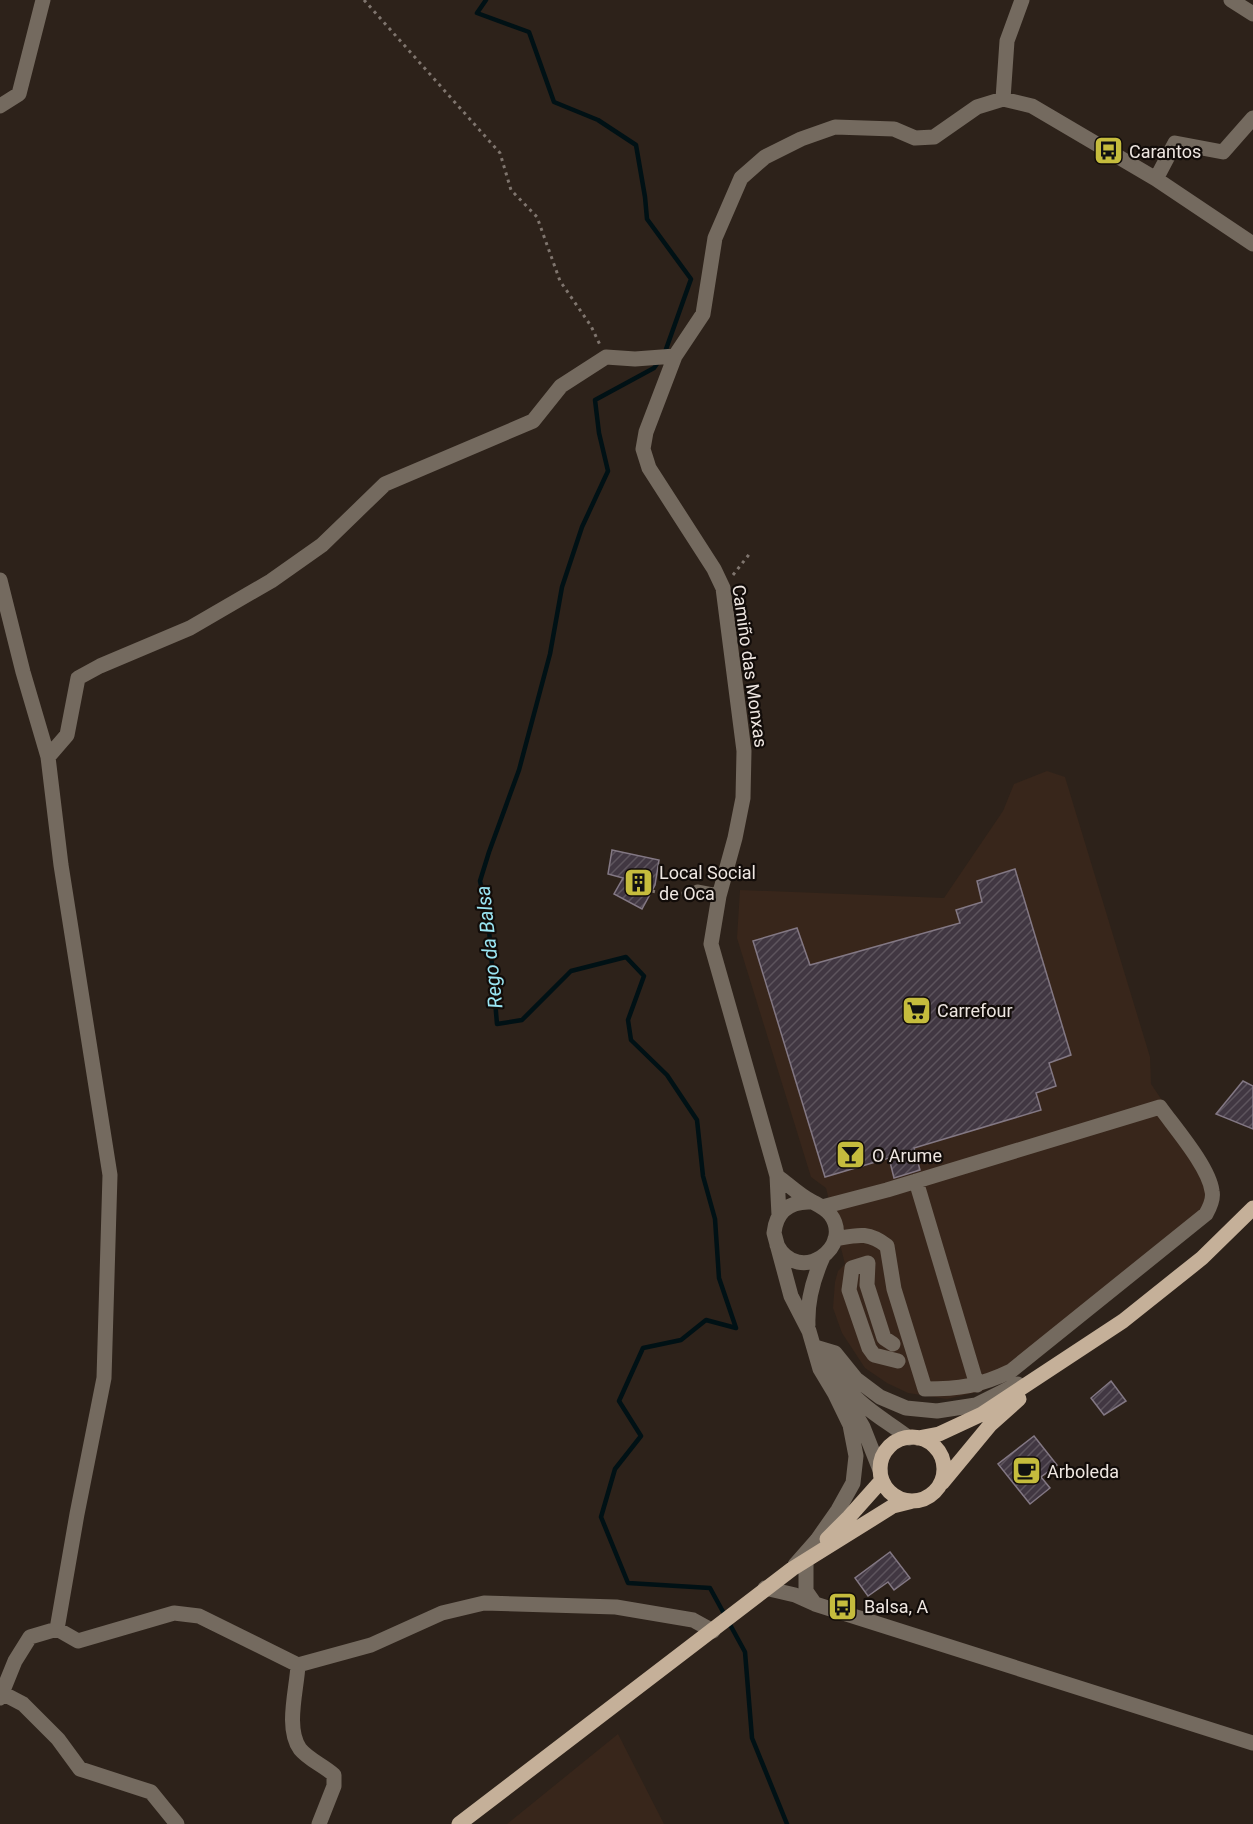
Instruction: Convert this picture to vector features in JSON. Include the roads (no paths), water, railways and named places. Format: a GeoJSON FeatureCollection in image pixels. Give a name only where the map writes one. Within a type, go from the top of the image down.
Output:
{"type":"FeatureCollection","features":[{"type":"Feature","properties":{"kind":"main road"},"geometry":{"type":"LineString","coordinates":[[913,1501],[894,1496],[886,1489],[881,1475],[881,1460],[892,1444],[939,1434],[982,1414],[1123,1321],[1202,1258],[1253,1208]]}},
{"type":"Feature","properties":{"kind":"main road"},"geometry":{"type":"LineString","coordinates":[[806,1558],[893,1506],[923,1500],[932,1495],[990,1425],[1063,1361]]}},
{"type":"Feature","properties":{"kind":"main road"},"geometry":{"type":"LineString","coordinates":[[913,1438],[928,1442],[942,1457],[944,1468],[939,1488]]}},
{"type":"Feature","properties":{"kind":"main road"},"geometry":{"type":"LineString","coordinates":[[459,1824],[806,1558],[849,1517],[881,1475]]}},
{"type":"Feature","properties":{"kind":"street"},"geometry":{"type":"LineString","coordinates":[[0,106],[19,94],[43,0]]}},
{"type":"Feature","properties":{"kind":"street"},"geometry":{"type":"LineString","coordinates":[[1022,0],[1007,41],[1003,99],[1032,106],[1156,179],[1253,242]]}},
{"type":"Feature","properties":{"kind":"street"},"geometry":{"type":"LineString","coordinates":[[1231,0],[1253,14]]}},
{"type":"Feature","properties":{"kind":"street","name":"Camiño das Monxas"},"geometry":{"type":"LineString","coordinates":[[779,1215],[777,1176],[711,944],[719,896],[739,818],[744,751],[723,588],[714,568],[649,468],[643,449],[646,432],[674,356],[703,314],[715,238],[741,178],[765,158],[801,139],[835,127],[894,129],[915,138],[934,137],[977,107],[1003,99]]}},
{"type":"Feature","properties":{"kind":"street"},"geometry":{"type":"LineString","coordinates":[[1156,179],[1175,143],[1223,152],[1253,118]]}},
{"type":"Feature","properties":{"kind":"street"},"geometry":{"type":"LineString","coordinates":[[48,757],[67,735],[78,678],[100,666],[190,628],[271,581],[322,545],[385,484],[532,421],[561,386],[606,357],[655,359],[674,356]]}},
{"type":"Feature","properties":{"kind":"street"},"geometry":{"type":"LineString","coordinates":[[0,580],[23,672],[48,757],[61,865],[110,1175],[104,1378],[76,1514],[57,1629]]}},
{"type":"Feature","properties":{"kind":"street"},"geometry":{"type":"LineString","coordinates":[[698,892],[719,896]]}},
{"type":"Feature","properties":{"kind":"street"},"geometry":{"type":"LineString","coordinates":[[792,1569],[817,1540],[838,1510],[853,1483],[856,1456],[850,1425],[820,1369],[809,1331],[791,1296],[776,1243],[775,1224],[779,1215],[793,1203],[817,1204],[916,1181],[1160,1107],[1205,1169],[1213,1191],[1212,1203],[1202,1217],[1011,1371],[987,1383],[958,1389],[925,1389],[894,1289],[887,1245],[877,1237],[861,1234],[835,1239]]}},
{"type":"Feature","properties":{"kind":"street"},"geometry":{"type":"LineString","coordinates":[[776,1243],[780,1251],[796,1262],[814,1262],[831,1250],[836,1227],[831,1215],[777,1176]]}},
{"type":"Feature","properties":{"kind":"street"},"geometry":{"type":"LineString","coordinates":[[916,1181],[977,1385]]}},
{"type":"Feature","properties":{"kind":"street"},"geometry":{"type":"LineString","coordinates":[[809,1331],[808,1309],[817,1270],[823,1257]]}},
{"type":"Feature","properties":{"kind":"street"},"geometry":{"type":"LineString","coordinates":[[891,1271],[887,1263],[880,1260],[852,1268],[849,1290],[869,1348],[874,1355],[898,1361]]}},
{"type":"Feature","properties":{"kind":"street"},"geometry":{"type":"LineString","coordinates":[[868,1263],[898,1361],[910,1374],[920,1374]]}},
{"type":"Feature","properties":{"kind":"street"},"geometry":{"type":"LineString","coordinates":[[815,1347],[835,1353],[856,1379],[880,1397],[906,1408],[937,1411],[976,1405],[1063,1361]]}},
{"type":"Feature","properties":{"kind":"street"},"geometry":{"type":"LineString","coordinates":[[815,1347],[834,1366],[851,1394],[871,1413],[913,1438]]}},
{"type":"Feature","properties":{"kind":"street"},"geometry":{"type":"LineString","coordinates":[[815,1347],[863,1427],[881,1475]]}},
{"type":"Feature","properties":{"kind":"street"},"geometry":{"type":"LineString","coordinates":[[806,1558],[806,1591],[816,1604]]}},
{"type":"Feature","properties":{"kind":"street"},"geometry":{"type":"LineString","coordinates":[[765,1588],[795,1595],[816,1604],[1253,1743]]}},
{"type":"Feature","properties":{"kind":"street"},"geometry":{"type":"LineString","coordinates":[[177,1824],[151,1792],[80,1769],[58,1739],[23,1704],[1,1696],[15,1661],[30,1636],[57,1629],[78,1641],[174,1613],[199,1616],[297,1665],[371,1645],[442,1613],[484,1603],[616,1607],[693,1620],[713,1631]]}},
{"type":"Feature","properties":{"kind":"street"},"geometry":{"type":"LineString","coordinates":[[297,1665],[292,1736],[309,1758],[323,1765],[334,1775],[334,1786],[320,1824]]}},
{"type":"Feature","properties":{"kind":"waterway","name":"Rego da Balsa"},"geometry":{"type":"LineString","coordinates":[[486,0],[477,13],[529,32],[554,102],[598,120],[636,145],[647,219],[691,279],[665,352]]}},
{"type":"Feature","properties":{"kind":"waterway","name":"Rego da Balsa"},"geometry":{"type":"LineString","coordinates":[[659,361],[654,368],[595,400],[599,433],[608,471],[582,527],[562,587],[550,654],[519,770],[480,881],[488,918],[497,1024],[522,1020],[571,971],[626,957],[644,976],[628,1020],[631,1040],[667,1075],[697,1120],[703,1176],[715,1219],[719,1278],[736,1328],[706,1320],[681,1340],[643,1348],[619,1401],[641,1436],[615,1469],[601,1517],[628,1583],[710,1588],[745,1652],[752,1738],[787,1824]]}},
{"type":"Feature","properties":{"kind":"place","name":"Carantos"},"geometry":{"type":"Point","coordinates":[1108,151]}},
{"type":"Feature","properties":{"kind":"place","name":"Local Social de Oca"},"geometry":{"type":"Point","coordinates":[638,882]}},
{"type":"Feature","properties":{"kind":"place","name":"Carrefour"},"geometry":{"type":"Point","coordinates":[916,1010]}},
{"type":"Feature","properties":{"kind":"place","name":"O Arume"},"geometry":{"type":"Point","coordinates":[851,1155]}},
{"type":"Feature","properties":{"kind":"place","name":"Arboleda"},"geometry":{"type":"Point","coordinates":[1026,1471]}},
{"type":"Feature","properties":{"kind":"place","name":"Balsa, A"},"geometry":{"type":"Point","coordinates":[843,1606]}}]}
